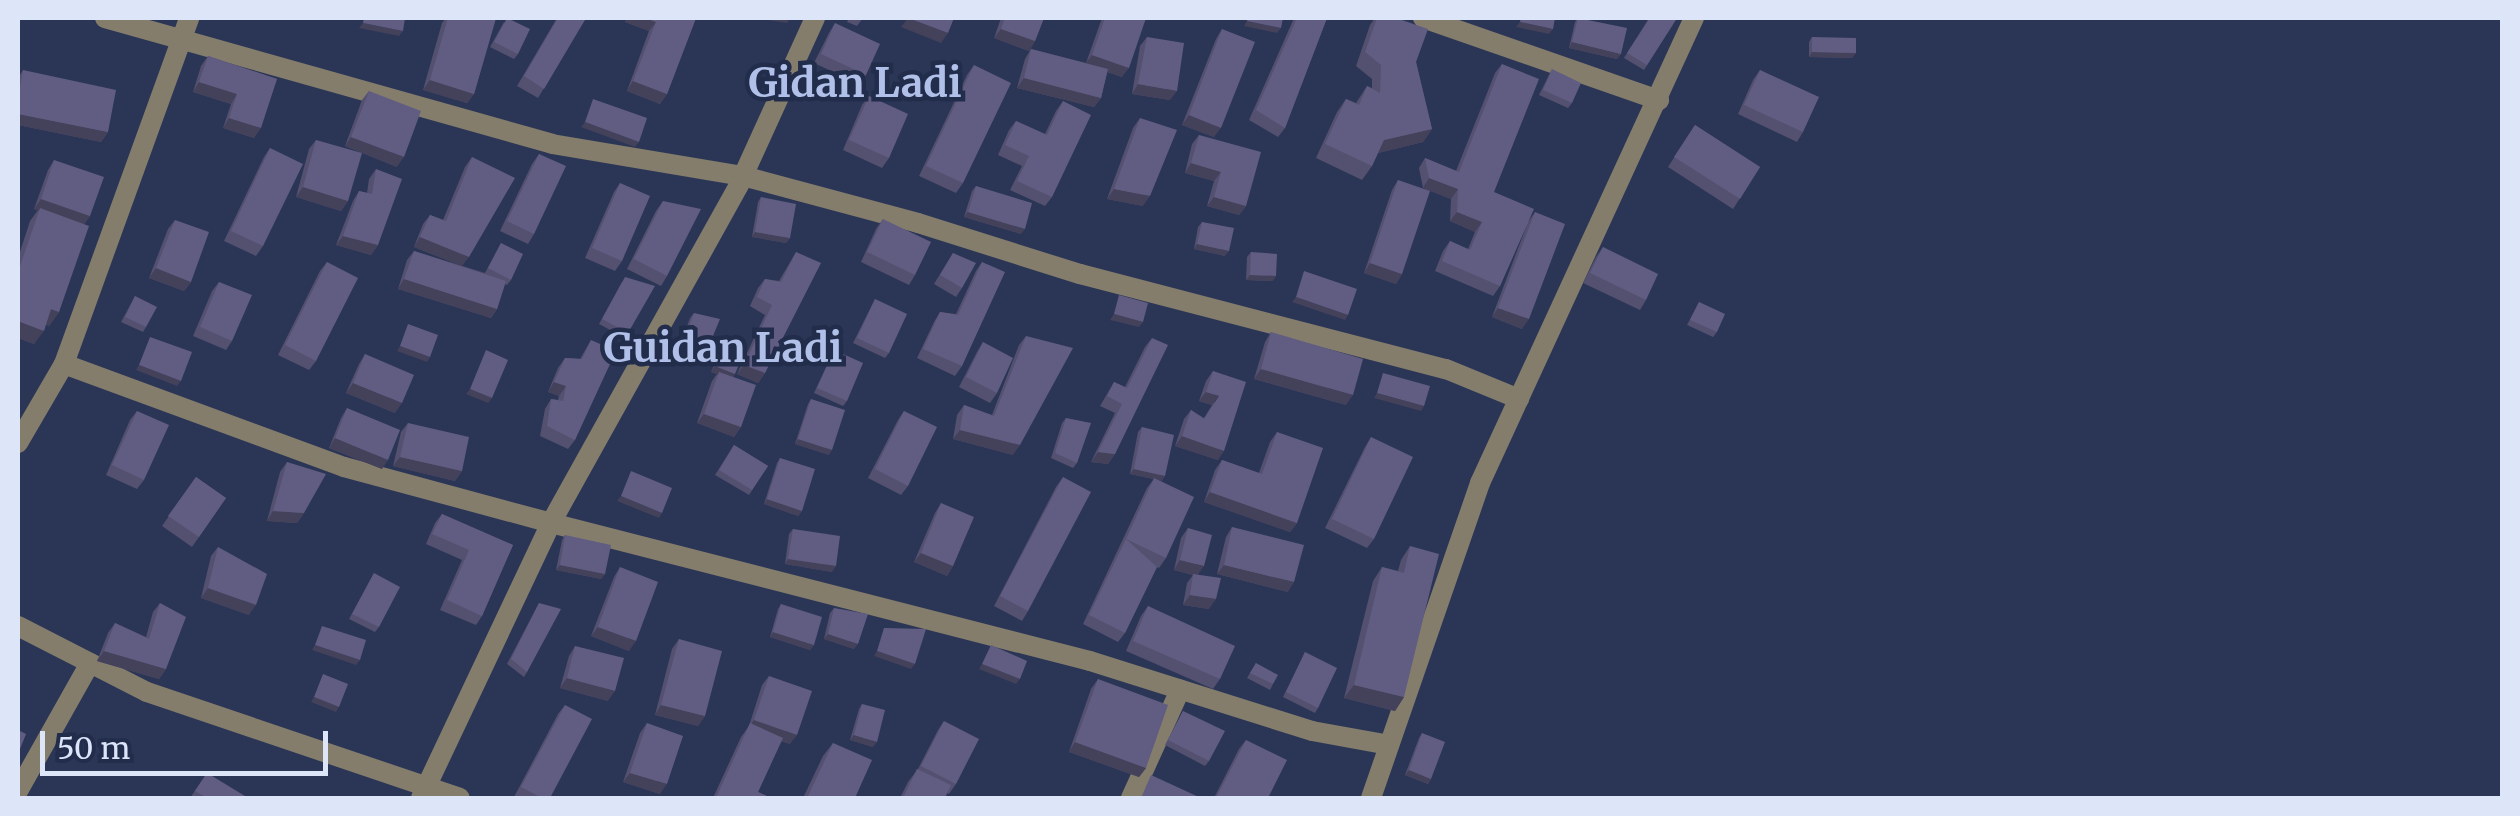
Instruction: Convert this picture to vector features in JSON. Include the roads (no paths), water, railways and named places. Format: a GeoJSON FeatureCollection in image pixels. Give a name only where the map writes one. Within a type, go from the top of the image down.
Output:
{"type":"FeatureCollection","features":[{"type":"Feature","properties":{"kind":"street"},"geometry":{"type":"LineString","coordinates":[[106,18],[181,41],[384,91],[552,144],[742,176],[1080,274],[1446,369],[1519,399]]}},
{"type":"Feature","properties":{"kind":"street"},"geometry":{"type":"LineString","coordinates":[[18,443],[64,364],[189,18]]}},
{"type":"Feature","properties":{"kind":"street"},"geometry":{"type":"LineString","coordinates":[[425,792],[551,523],[742,176],[815,18]]}},
{"type":"Feature","properties":{"kind":"street"},"geometry":{"type":"LineString","coordinates":[[1424,18],[1659,100]]}},
{"type":"Feature","properties":{"kind":"street"},"geometry":{"type":"LineString","coordinates":[[1371,798],[1480,483],[1694,18]]}},
{"type":"Feature","properties":{"kind":"street"},"geometry":{"type":"LineString","coordinates":[[64,364],[344,468],[850,596],[1312,731],[1389,745]]}},
{"type":"Feature","properties":{"kind":"street"},"geometry":{"type":"LineString","coordinates":[[18,626],[147,692],[425,792],[460,798]]}},
{"type":"Feature","properties":{"kind":"street"},"geometry":{"type":"LineString","coordinates":[[18,791],[90,662]]}},
{"type":"Feature","properties":{"kind":"street"},"geometry":{"type":"LineString","coordinates":[[1131,798],[1180,690]]}},
{"type":"Feature","properties":{"kind":"district","name":"Gidan Ladi"},"geometry":{"type":"Point","coordinates":[855,83]}},
{"type":"Feature","properties":{"kind":"district","name":"Guidan Ladi"},"geometry":{"type":"Point","coordinates":[723,348]}}]}
